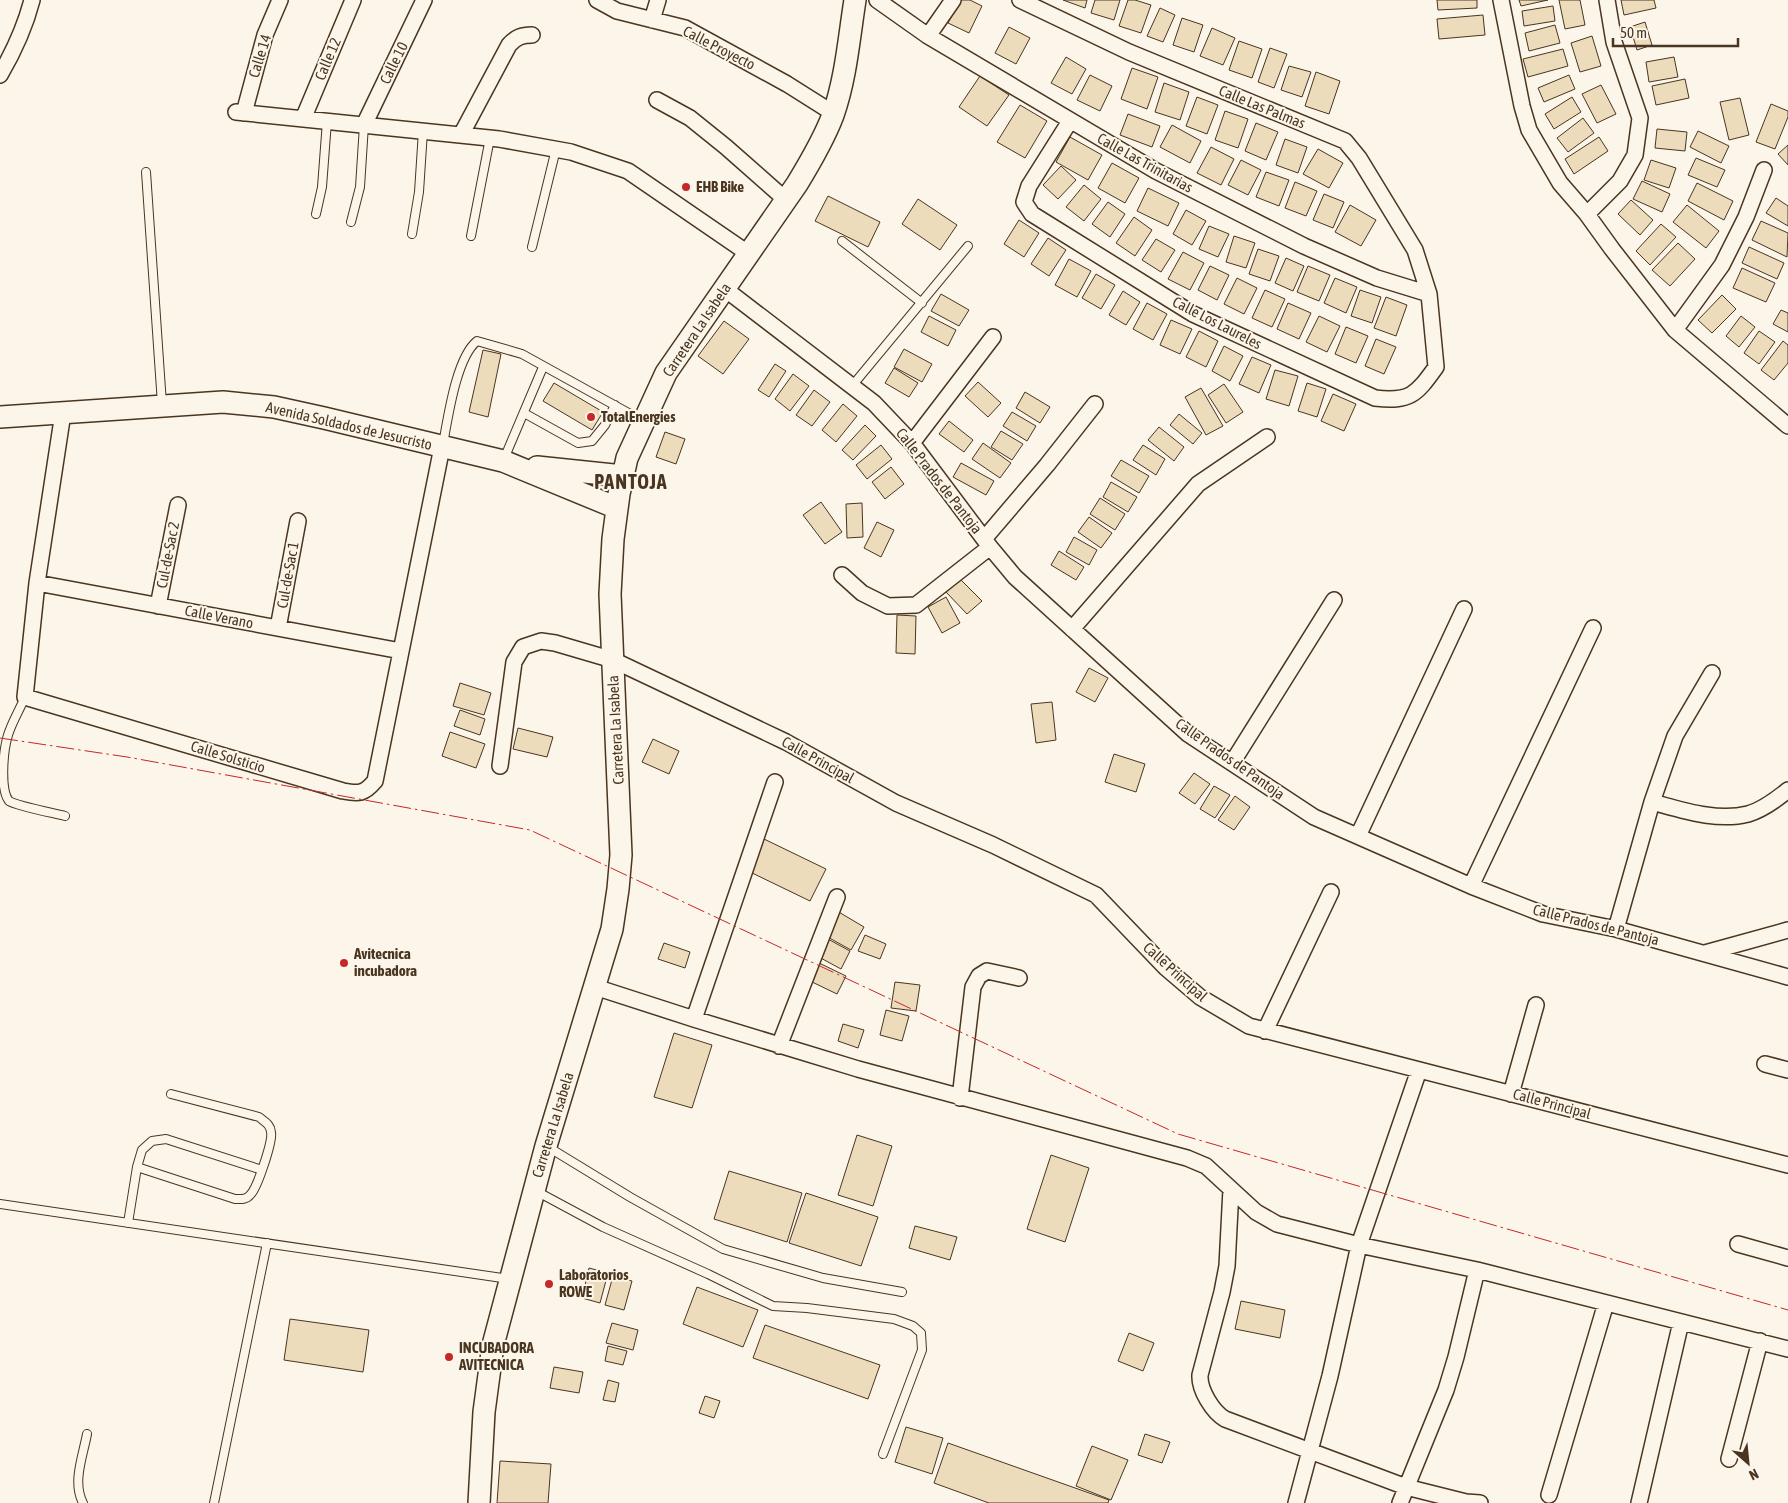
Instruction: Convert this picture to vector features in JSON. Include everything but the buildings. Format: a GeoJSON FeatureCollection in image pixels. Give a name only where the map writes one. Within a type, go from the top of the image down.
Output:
{"type":"FeatureCollection","features":[{"type":"Feature","properties":{"kind":"main road","name":"Carretera La Isabela"},"geometry":{"type":"LineString","coordinates":[[479,1503],[484,1412],[493,1345],[509,1278],[546,1146],[612,929],[618,889],[621,855],[610,594],[617,508],[627,458],[666,373],[786,200],[817,151],[833,113],[845,65],[855,0]]}},
{"type":"Feature","properties":{"kind":"main road","name":"Avenida Soldados de Jesucristo"},"geometry":{"type":"LineString","coordinates":[[0,417],[223,402],[274,408],[324,418],[510,463],[623,476]]}},
{"type":"Feature","properties":{"kind":"main road","name":"Avenida Soldados de Jesucristo"},"geometry":{"type":"LineString","coordinates":[[510,463],[617,508]]}},
{"type":"Feature","properties":{"kind":"street"},"geometry":{"type":"LineString","coordinates":[[0,75],[15,50],[32,0]]}},
{"type":"Feature","properties":{"kind":"street","name":"Calle 14"},"geometry":{"type":"LineString","coordinates":[[280,0],[265,35],[240,113],[303,119]]}},
{"type":"Feature","properties":{"kind":"street","name":"Calle 12"},"geometry":{"type":"LineString","coordinates":[[303,119],[353,0]]}},
{"type":"Feature","properties":{"kind":"street","name":"Calle 10"},"geometry":{"type":"LineString","coordinates":[[364,125],[424,0]]}},
{"type":"Feature","properties":{"kind":"street","name":"Calle Proyecto"},"geometry":{"type":"LineString","coordinates":[[597,0],[617,11],[685,28],[787,84],[833,113]]}},
{"type":"Feature","properties":{"kind":"street"},"geometry":{"type":"LineString","coordinates":[[652,20],[658,0]]}},
{"type":"Feature","properties":{"kind":"street","name":"Calle Las Trinitarias"},"geometry":{"type":"LineString","coordinates":[[877,0],[928,36],[1156,170],[1304,246],[1377,278],[1429,294]]}},
{"type":"Feature","properties":{"kind":"street"},"geometry":{"type":"LineString","coordinates":[[928,36],[953,0]]}},
{"type":"Feature","properties":{"kind":"street","name":"Calle Las Palmas"},"geometry":{"type":"LineString","coordinates":[[1020,0],[1129,52],[1345,141],[1359,158],[1415,250],[1429,294]]}},
{"type":"Feature","properties":{"kind":"street"},"geometry":{"type":"LineString","coordinates":[[1501,0],[1522,106],[1529,130],[1560,183],[1586,213],[1675,330],[1786,421]]}},
{"type":"Feature","properties":{"kind":"street"},"geometry":{"type":"LineString","coordinates":[[1586,213],[1620,181],[1635,155],[1640,118],[1614,42],[1607,0]]}},
{"type":"Feature","properties":{"kind":"street"},"geometry":{"type":"LineString","coordinates":[[460,135],[509,45],[520,36],[532,35]]}},
{"type":"Feature","properties":{"kind":"street"},"geometry":{"type":"LineString","coordinates":[[657,100],[690,118],[786,200]]}},
{"type":"Feature","properties":{"kind":"street"},"geometry":{"type":"LineString","coordinates":[[303,119],[490,138],[571,152],[628,171],[749,254]]}},
{"type":"Feature","properties":{"kind":"street","name":"Calle Los Laureles"},"geometry":{"type":"LineString","coordinates":[[1070,121],[1028,186],[1024,202],[1032,214],[1193,314],[1375,398],[1394,400],[1408,397],[1425,382],[1436,367],[1429,294]]}},
{"type":"Feature","properties":{"kind":"street"},"geometry":{"type":"LineString","coordinates":[[1675,330],[1722,265],[1746,217],[1764,170]]}},
{"type":"Feature","properties":{"kind":"street","name":"Calle Prados de Pantoja"},"geometry":{"type":"LineString","coordinates":[[725,289],[874,403],[912,443],[1015,577],[1188,734],[1314,817],[1471,886],[1543,914],[1616,929],[1788,977]]}},
{"type":"Feature","properties":{"kind":"street"},"geometry":{"type":"LineString","coordinates":[[912,443],[993,337]]}},
{"type":"Feature","properties":{"kind":"street"},"geometry":{"type":"LineString","coordinates":[[842,575],[862,593],[888,606],[916,605],[987,543],[1095,404]]}},
{"type":"Feature","properties":{"kind":"street"},"geometry":{"type":"LineString","coordinates":[[25,697],[37,583],[63,413]]}},
{"type":"Feature","properties":{"kind":"street"},"geometry":{"type":"LineString","coordinates":[[1072,628],[1198,484],[1267,437]]}},
{"type":"Feature","properties":{"kind":"street","name":"Calle Solsticio"},"geometry":{"type":"LineString","coordinates":[[25,697],[343,791],[357,793],[367,790],[376,781],[442,447]]}},
{"type":"Feature","properties":{"kind":"street","name":"Cul-de-Sac 2"},"geometry":{"type":"LineString","coordinates":[[158,606],[178,505]]}},
{"type":"Feature","properties":{"kind":"street","name":"Cul-de-Sac 1"},"geometry":{"type":"LineString","coordinates":[[278,628],[298,521]]}},
{"type":"Feature","properties":{"kind":"street","name":"Calle Verano"},"geometry":{"type":"LineString","coordinates":[[37,583],[401,652]]}},
{"type":"Feature","properties":{"kind":"street"},"geometry":{"type":"LineString","coordinates":[[1232,763],[1334,600]]}},
{"type":"Feature","properties":{"kind":"street"},"geometry":{"type":"LineString","coordinates":[[1358,836],[1464,609]]}},
{"type":"Feature","properties":{"kind":"street"},"geometry":{"type":"LineString","coordinates":[[1471,886],[1593,628]]}},
{"type":"Feature","properties":{"kind":"street","name":"Calle Principal"},"geometry":{"type":"LineString","coordinates":[[500,766],[514,662],[523,647],[541,641],[555,643],[613,660],[786,742],[896,803],[993,845],[1096,895],[1166,968],[1200,997],[1249,1026],[1788,1165]]}},
{"type":"Feature","properties":{"kind":"street"},"geometry":{"type":"LineString","coordinates":[[1616,929],[1652,802],[1675,736],[1712,673]]}},
{"type":"Feature","properties":{"kind":"street"},"geometry":{"type":"LineString","coordinates":[[694,1019],[776,782]]}},
{"type":"Feature","properties":{"kind":"street"},"geometry":{"type":"LineString","coordinates":[[1652,802],[1693,813],[1725,816],[1748,814],[1774,801],[1788,790]]}},
{"type":"Feature","properties":{"kind":"street"},"geometry":{"type":"LineString","coordinates":[[1265,1031],[1331,892]]}},
{"type":"Feature","properties":{"kind":"street"},"geometry":{"type":"LineString","coordinates":[[779,1046],[837,897]]}},
{"type":"Feature","properties":{"kind":"street"},"geometry":{"type":"LineString","coordinates":[[1704,953],[1788,930]]}},
{"type":"Feature","properties":{"kind":"street"},"geometry":{"type":"LineString","coordinates":[[960,1098],[973,987],[979,976],[987,971],[1019,978]]}},
{"type":"Feature","properties":{"kind":"street"},"geometry":{"type":"LineString","coordinates":[[595,986],[779,1046],[960,1098],[1187,1158],[1206,1166],[1256,1212],[1276,1224],[1359,1245],[1477,1270],[1788,1349]]}},
{"type":"Feature","properties":{"kind":"street"},"geometry":{"type":"LineString","coordinates":[[1511,1094],[1536,1005]]}},
{"type":"Feature","properties":{"kind":"street"},"geometry":{"type":"LineString","coordinates":[[1765,1064],[1788,1070]]}},
{"type":"Feature","properties":{"kind":"street"},"geometry":{"type":"LineString","coordinates":[[1296,1503],[1330,1376],[1359,1245],[1420,1070]]}},
{"type":"Feature","properties":{"kind":"street"},"geometry":{"type":"LineString","coordinates":[[1231,1189],[1227,1266],[1200,1375],[1201,1385],[1215,1411],[1220,1416],[1406,1487],[1466,1502],[1480,1503]]}},
{"type":"Feature","properties":{"kind":"street"},"geometry":{"type":"LineString","coordinates":[[1738,1244],[1788,1258]]}},
{"type":"Feature","properties":{"kind":"street"},"geometry":{"type":"LineString","coordinates":[[1400,1503],[1446,1390],[1477,1270]]}},
{"type":"Feature","properties":{"kind":"street"},"geometry":{"type":"LineString","coordinates":[[1549,1495],[1606,1303]]}},
{"type":"Feature","properties":{"kind":"street"},"geometry":{"type":"LineString","coordinates":[[1639,1503],[1681,1322]]}},
{"type":"Feature","properties":{"kind":"street"},"geometry":{"type":"LineString","coordinates":[[1729,1459],[1760,1341]]}},
{"type":"Feature","properties":{"kind":"lane"},"geometry":{"type":"LineString","coordinates":[[316,214],[322,187],[327,122]]}},
{"type":"Feature","properties":{"kind":"lane"},"geometry":{"type":"LineString","coordinates":[[350,222],[360,187],[364,125]]}},
{"type":"Feature","properties":{"kind":"lane"},"geometry":{"type":"LineString","coordinates":[[412,234],[419,192],[423,131]]}},
{"type":"Feature","properties":{"kind":"lane"},"geometry":{"type":"LineString","coordinates":[[471,236],[490,138]]}},
{"type":"Feature","properties":{"kind":"lane"},"geometry":{"type":"LineString","coordinates":[[532,248],[556,149]]}},
{"type":"Feature","properties":{"kind":"lane"},"geometry":{"type":"LineString","coordinates":[[146,172],[162,406]]}},
{"type":"Feature","properties":{"kind":"lane"},"geometry":{"type":"LineString","coordinates":[[842,241],[922,303]]}},
{"type":"Feature","properties":{"kind":"lane"},"geometry":{"type":"LineString","coordinates":[[852,386],[968,246]]}},
{"type":"Feature","properties":{"kind":"lane"},"geometry":{"type":"LineString","coordinates":[[442,447],[455,385],[468,351],[477,341],[522,354],[643,421]]}},
{"type":"Feature","properties":{"kind":"lane"},"geometry":{"type":"LineString","coordinates":[[510,463],[524,413],[544,367]]}},
{"type":"Feature","properties":{"kind":"lane"},"geometry":{"type":"LineString","coordinates":[[524,413],[578,443],[592,441],[605,425],[615,406]]}},
{"type":"Feature","properties":{"kind":"lane"},"geometry":{"type":"LineString","coordinates":[[25,697],[8,734],[1,770],[0,785],[3,796],[10,802],[65,816]]}},
{"type":"Feature","properties":{"kind":"lane"},"geometry":{"type":"LineString","coordinates":[[137,1167],[235,1199],[245,1199],[250,1196],[262,1170],[272,1134],[268,1124],[259,1117],[171,1094]]}},
{"type":"Feature","properties":{"kind":"lane"},"geometry":{"type":"LineString","coordinates":[[128,1223],[137,1167],[142,1150],[152,1141],[166,1140],[262,1170]]}},
{"type":"Feature","properties":{"kind":"lane"},"geometry":{"type":"LineString","coordinates":[[546,1146],[630,1197],[723,1249],[823,1278],[902,1292]]}},
{"type":"Feature","properties":{"kind":"lane"},"geometry":{"type":"LineString","coordinates":[[534,1190],[603,1227],[708,1274],[773,1306],[856,1313],[894,1319],[912,1326],[921,1333],[922,1350],[883,1454]]}},
{"type":"Feature","properties":{"kind":"lane"},"geometry":{"type":"LineString","coordinates":[[0,1204],[509,1278]]}},
{"type":"Feature","properties":{"kind":"lane"},"geometry":{"type":"LineString","coordinates":[[214,1503],[267,1243]]}},
{"type":"Feature","properties":{"kind":"lane"},"geometry":{"type":"LineString","coordinates":[[83,1503],[78,1492],[78,1481],[87,1434]]}},
{"type":"Feature","properties":{"kind":"power"},"geometry":{"type":"LineString","coordinates":[[0,738],[127,757],[530,830],[1178,1134],[1788,1310]]}},
{"type":"Feature","properties":{"kind":"place","name":"EHB Bike"},"geometry":{"type":"Point","coordinates":[686,187]}},
{"type":"Feature","properties":{"kind":"place","name":"TotalEnergies"},"geometry":{"type":"Point","coordinates":[591,417]}},
{"type":"Feature","properties":{"kind":"place","name":"Avitecnica incubadora"},"geometry":{"type":"Point","coordinates":[344,963]}},
{"type":"Feature","properties":{"kind":"place","name":"Laboratorios ROWE"},"geometry":{"type":"Point","coordinates":[549,1284]}},
{"type":"Feature","properties":{"kind":"place","name":"INCUBADORA AVITECNICA"},"geometry":{"type":"Point","coordinates":[449,1357]}},
{"type":"Feature","properties":{"kind":"district","name":"PANTOJA"},"geometry":{"type":"Point","coordinates":[631,482]}}]}
